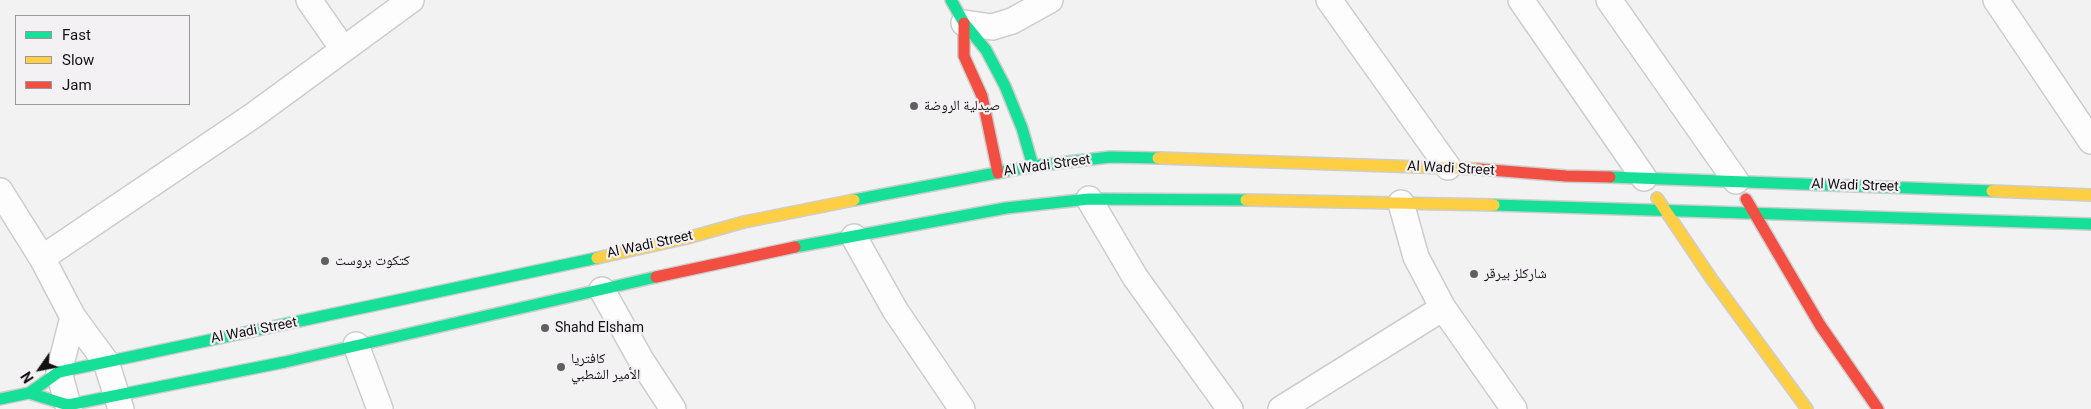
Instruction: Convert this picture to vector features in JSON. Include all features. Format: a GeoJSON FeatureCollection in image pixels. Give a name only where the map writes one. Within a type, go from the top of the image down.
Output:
{"type":"FeatureCollection","features":[{"type":"Feature","properties":{"kind":"main road"},"geometry":{"type":"LineString","coordinates":[[951,0],[964,23],[986,50],[1005,86],[1022,128],[1033,166]]}},
{"type":"Feature","properties":{"kind":"main road"},"geometry":{"type":"LineString","coordinates":[[964,23],[964,56],[982,96],[998,173]]}},
{"type":"Feature","properties":{"kind":"main road","name":"Al Wadi Street"},"geometry":{"type":"LineString","coordinates":[[0,399],[29,393],[59,372],[343,313],[687,238],[744,222],[1033,166],[1110,157],[1448,167],[1566,176],[2091,195]]}},
{"type":"Feature","properties":{"kind":"main road"},"geometry":{"type":"LineString","coordinates":[[1644,178],[1705,270],[1807,409]]}},
{"type":"Feature","properties":{"kind":"main road"},"geometry":{"type":"LineString","coordinates":[[1736,181],[1820,325],[1878,409]]}},
{"type":"Feature","properties":{"kind":"main road","name":"Al Wadi Street"},"geometry":{"type":"LineString","coordinates":[[29,393],[68,407],[120,402],[285,362],[752,255],[1006,208],[1089,199],[1124,198],[1571,206],[1665,211],[2091,224]]}},
{"type":"Feature","properties":{"kind":"street"},"geometry":{"type":"LineString","coordinates":[[309,0],[342,49]]}},
{"type":"Feature","properties":{"kind":"street"},"geometry":{"type":"LineString","coordinates":[[42,258],[254,115],[411,0]]}},
{"type":"Feature","properties":{"kind":"street"},"geometry":{"type":"LineString","coordinates":[[964,23],[992,27],[1012,21],[1050,0]]}},
{"type":"Feature","properties":{"kind":"street"},"geometry":{"type":"LineString","coordinates":[[1329,0],[1448,167]]}},
{"type":"Feature","properties":{"kind":"street"},"geometry":{"type":"LineString","coordinates":[[1521,0],[1644,178]]}},
{"type":"Feature","properties":{"kind":"street"},"geometry":{"type":"LineString","coordinates":[[1609,0],[1736,181]]}},
{"type":"Feature","properties":{"kind":"street"},"geometry":{"type":"LineString","coordinates":[[1996,0],[2091,141]]}},
{"type":"Feature","properties":{"kind":"street"},"geometry":{"type":"LineString","coordinates":[[0,191],[42,258],[73,317],[106,362],[120,402]]}},
{"type":"Feature","properties":{"kind":"street"},"geometry":{"type":"LineString","coordinates":[[1089,199],[1135,277],[1230,409]]}},
{"type":"Feature","properties":{"kind":"street"},"geometry":{"type":"LineString","coordinates":[[1401,203],[1416,257],[1443,308],[1514,409]]}},
{"type":"Feature","properties":{"kind":"street"},"geometry":{"type":"LineString","coordinates":[[854,237],[895,310],[962,409]]}},
{"type":"Feature","properties":{"kind":"street"},"geometry":{"type":"LineString","coordinates":[[602,290],[641,360],[673,409]]}},
{"type":"Feature","properties":{"kind":"street"},"geometry":{"type":"LineString","coordinates":[[1281,409],[1443,308]]}},
{"type":"Feature","properties":{"kind":"street"},"geometry":{"type":"LineString","coordinates":[[68,407],[59,372],[73,317]]}},
{"type":"Feature","properties":{"kind":"street"},"geometry":{"type":"LineString","coordinates":[[356,346],[380,409]]}},
{"type":"Feature","properties":{"kind":"traffic: fast"},"geometry":{"type":"LineString","coordinates":[[951,0],[964,23],[986,50],[1005,86],[1022,128],[1033,166]]}},
{"type":"Feature","properties":{"kind":"traffic: fast"},"geometry":{"type":"LineString","coordinates":[[854,200],[1033,166],[1110,157],[1158,158]]}},
{"type":"Feature","properties":{"kind":"traffic: fast"},"geometry":{"type":"LineString","coordinates":[[1610,177],[1992,191]]}},
{"type":"Feature","properties":{"kind":"traffic: fast"},"geometry":{"type":"LineString","coordinates":[[795,247],[1006,208],[1089,199],[1246,200]]}},
{"type":"Feature","properties":{"kind":"traffic: fast"},"geometry":{"type":"LineString","coordinates":[[1494,205],[2091,224]]}},
{"type":"Feature","properties":{"kind":"traffic: fast"},"geometry":{"type":"LineString","coordinates":[[0,399],[29,393],[59,372],[597,258]]}},
{"type":"Feature","properties":{"kind":"traffic: fast"},"geometry":{"type":"LineString","coordinates":[[29,393],[68,405],[285,362],[656,277]]}},
{"type":"Feature","properties":{"kind":"traffic: slow"},"geometry":{"type":"LineString","coordinates":[[1158,158],[1478,169]]}},
{"type":"Feature","properties":{"kind":"traffic: slow"},"geometry":{"type":"LineString","coordinates":[[1992,191],[2091,195]]}},
{"type":"Feature","properties":{"kind":"traffic: slow"},"geometry":{"type":"LineString","coordinates":[[1657,198],[1711,278],[1807,409]]}},
{"type":"Feature","properties":{"kind":"traffic: slow"},"geometry":{"type":"LineString","coordinates":[[597,258],[687,238],[744,222],[854,200]]}},
{"type":"Feature","properties":{"kind":"traffic: slow"},"geometry":{"type":"LineString","coordinates":[[1246,200],[1494,205]]}},
{"type":"Feature","properties":{"kind":"traffic: jam"},"geometry":{"type":"LineString","coordinates":[[964,23],[964,56],[982,96],[998,173]]}},
{"type":"Feature","properties":{"kind":"traffic: jam"},"geometry":{"type":"LineString","coordinates":[[1478,169],[1566,176],[1610,177]]}},
{"type":"Feature","properties":{"kind":"traffic: jam"},"geometry":{"type":"LineString","coordinates":[[1746,199],[1820,325],[1878,409]]}},
{"type":"Feature","properties":{"kind":"traffic: jam"},"geometry":{"type":"LineString","coordinates":[[656,277],[795,247]]}},
{"type":"Feature","properties":{"kind":"place","name":"صيدلية الروضة"},"geometry":{"type":"Point","coordinates":[914,106]}},
{"type":"Feature","properties":{"kind":"place","name":"كتكوت بروست"},"geometry":{"type":"Point","coordinates":[325,261]}},
{"type":"Feature","properties":{"kind":"place","name":"شاركلز بيرقر"},"geometry":{"type":"Point","coordinates":[1474,274]}},
{"type":"Feature","properties":{"kind":"place","name":"Shahd Elsham"},"geometry":{"type":"Point","coordinates":[545,328]}},
{"type":"Feature","properties":{"kind":"place","name":"كافتريا الأمير الشطبي"},"geometry":{"type":"Point","coordinates":[561,367]}}]}
